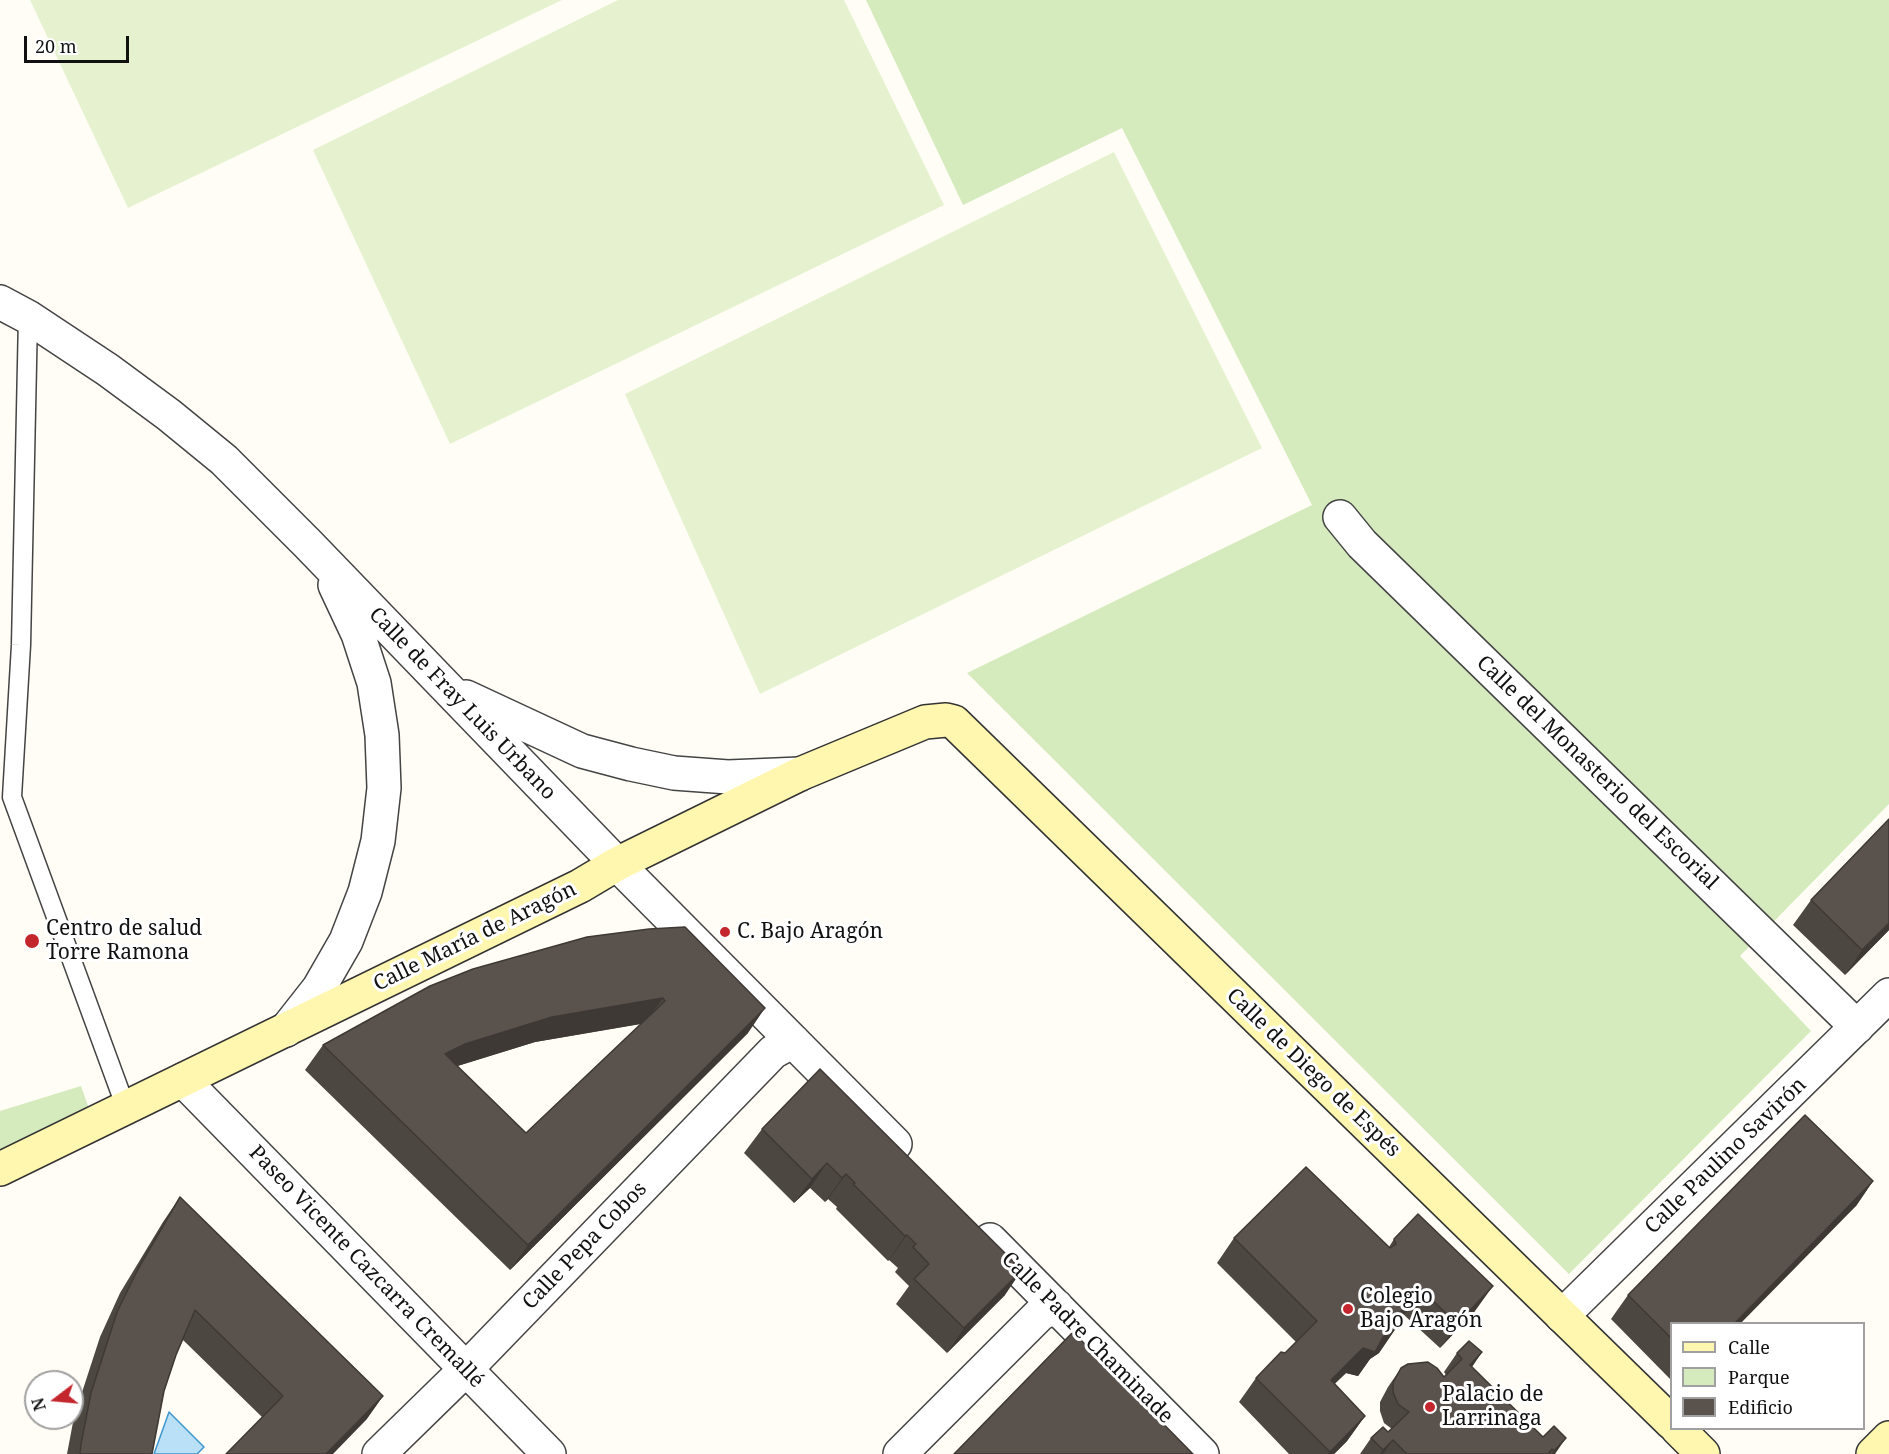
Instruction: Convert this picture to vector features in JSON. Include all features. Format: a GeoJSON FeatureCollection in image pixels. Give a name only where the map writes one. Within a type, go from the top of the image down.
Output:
{"type":"FeatureCollection","features":[{"type":"Feature","properties":{"kind":"street","name":"Calle de Fray Luis Urbano"},"geometry":{"type":"LineString","coordinates":[[14,310],[108,370],[178,422],[224,460],[617,864]]}},
{"type":"Feature","properties":{"kind":"street","name":"Calle del Monasterio del Escorial"},"geometry":{"type":"LineString","coordinates":[[1340,518],[1362,544],[1857,1027]]}},
{"type":"Feature","properties":{"kind":"street","name":"Calle de Fray Luis Urbano"},"geometry":{"type":"LineString","coordinates":[[286,1030],[319,987],[346,941],[365,892],[378,841],[384,788],[382,735],[374,683],[358,634],[336,587],[308,544]]}},
{"type":"Feature","properties":{"kind":"street"},"geometry":{"type":"LineString","coordinates":[[443,686],[582,751],[631,764],[674,773],[717,776],[800,774]]}},
{"type":"Feature","properties":{"kind":"street","name":"Calle María de Aragón"},"geometry":{"type":"LineString","coordinates":[[0,1169],[580,886],[617,864],[800,774],[925,722],[936,720],[954,722]]}},
{"type":"Feature","properties":{"kind":"street","name":"Calle de Diego de Espés"},"geometry":{"type":"LineString","coordinates":[[954,722],[1670,1422]]}},
{"type":"Feature","properties":{"kind":"street"},"geometry":{"type":"LineString","coordinates":[[617,864],[916,1166]]}},
{"type":"Feature","properties":{"kind":"street","name":"Calle Paulino Savirón"},"geometry":{"type":"LineString","coordinates":[[1562,1316],[1889,995]]}},
{"type":"Feature","properties":{"kind":"street","name":"Calle Pepa Cobos"},"geometry":{"type":"LineString","coordinates":[[380,1454],[466,1369],[773,1052],[793,1041]]}},
{"type":"Feature","properties":{"kind":"street","name":"Paseo Vicente Cazcarra Cremallé"},"geometry":{"type":"LineString","coordinates":[[183,1080],[549,1454]]}},
{"type":"Feature","properties":{"kind":"street","name":"Calle Padre Chaminade"},"geometry":{"type":"LineString","coordinates":[[965,1215],[1202,1454]]}},
{"type":"Feature","properties":{"kind":"street"},"geometry":{"type":"LineString","coordinates":[[900,1454],[1040,1314],[1056,1306]]}},
{"type":"Feature","properties":{"kind":"street"},"geometry":{"type":"LineString","coordinates":[[1679,1430],[1703,1454]]}},
{"type":"Feature","properties":{"kind":"street"},"geometry":{"type":"LineString","coordinates":[[1873,1454],[1889,1438]]}},
{"type":"Feature","properties":{"kind":"lane"},"geometry":{"type":"LineString","coordinates":[[14,310],[21,645],[12,797],[126,1107]]}},
{"type":"Feature","properties":{"kind":"green space"},"geometry":{"type":"Polygon","coordinates":[[[30,0],[562,0],[128,208],[30,0]]]}},
{"type":"Feature","properties":{"kind":"green space"},"geometry":{"type":"Polygon","coordinates":[[[618,0],[844,0],[944,205],[450,444],[313,150],[618,0]]]}},
{"type":"Feature","properties":{"kind":"green space"},"geometry":{"type":"Polygon","coordinates":[[[866,0],[1889,0],[1889,804],[1740,956],[1811,1031],[1569,1274],[967,673],[1312,505],[1122,128],[963,205],[866,0]]]}},
{"type":"Feature","properties":{"kind":"green space"},"geometry":{"type":"Polygon","coordinates":[[[1114,152],[1262,448],[760,694],[625,394],[1114,152]]]}},
{"type":"Feature","properties":{"kind":"green space"},"geometry":{"type":"Polygon","coordinates":[[[81,1086],[92,1117],[0,1159],[0,1111],[81,1086]]]}},
{"type":"Feature","properties":{"kind":"water"},"geometry":{"type":"Polygon","coordinates":[[[169,1412],[204,1447],[197,1454],[154,1454],[169,1412]]]}},
{"type":"Feature","properties":{"kind":"building"},"geometry":{"type":"Polygon","coordinates":[[[1889,819],[1889,923],[1862,950],[1811,900],[1889,819]]]}},
{"type":"Feature","properties":{"kind":"building"},"geometry":{"type":"Polygon","coordinates":[[[685,927],[765,1008],[528,1245],[323,1045],[430,986],[473,969],[587,937],[685,927]],[[663,998],[552,1017],[465,1044],[445,1054],[526,1133],[665,1001],[663,998]]]}},
{"type":"Feature","properties":{"kind":"building"},"geometry":{"type":"Polygon","coordinates":[[[820,1069],[1022,1270],[964,1328],[914,1279],[929,1264],[913,1247],[916,1244],[853,1184],[855,1183],[846,1174],[842,1178],[827,1163],[812,1179],[762,1129],[820,1069]]]}},
{"type":"Feature","properties":{"kind":"building"},"geometry":{"type":"Polygon","coordinates":[[[1805,1115],[1873,1181],[1736,1322],[1670,1322],[1670,1337],[1628,1295],[1805,1115]]]}},
{"type":"Feature","properties":{"kind":"building"},"geometry":{"type":"Polygon","coordinates":[[[1306,1167],[1390,1248],[1396,1244],[1394,1239],[1418,1214],[1493,1286],[1457,1324],[1422,1290],[1394,1318],[1396,1328],[1383,1337],[1375,1352],[1363,1348],[1331,1380],[1365,1416],[1330,1452],[1256,1378],[1281,1352],[1285,1353],[1317,1321],[1234,1238],[1306,1167]]]}},
{"type":"Feature","properties":{"kind":"building"},"geometry":{"type":"Polygon","coordinates":[[[180,1197],[383,1396],[326,1454],[226,1454],[283,1396],[195,1310],[164,1391],[152,1454],[80,1454],[91,1393],[117,1312],[138,1269],[180,1197]]]}},
{"type":"Feature","properties":{"kind":"building"},"geometry":{"type":"Polygon","coordinates":[[[1073,1332],[1193,1454],[954,1454],[1073,1332]]]}},
{"type":"Feature","properties":{"kind":"building","name":"Palacio de Larrinaga"},"geometry":{"type":"Polygon","coordinates":[[[1469,1341],[1482,1352],[1470,1365],[1543,1437],[1554,1426],[1566,1438],[1554,1451],[1552,1449],[1548,1454],[1407,1454],[1393,1440],[1383,1450],[1371,1438],[1383,1427],[1388,1432],[1409,1412],[1398,1404],[1393,1392],[1393,1383],[1401,1368],[1408,1364],[1428,1362],[1444,1377],[1462,1359],[1457,1353],[1469,1341]]]}},
{"type":"Feature","properties":{"kind":"place","name":"C. Bajo Aragón"},"geometry":{"type":"Point","coordinates":[725,932]}},
{"type":"Feature","properties":{"kind":"place","name":"Centro de salud Torre Ramona"},"geometry":{"type":"Point","coordinates":[32,941]}},
{"type":"Feature","properties":{"kind":"place","name":"Colegio Bajo Aragón"},"geometry":{"type":"Point","coordinates":[1348,1309]}},
{"type":"Feature","properties":{"kind":"place","name":"Palacio de Larrinaga"},"geometry":{"type":"Point","coordinates":[1430,1407]}}]}
